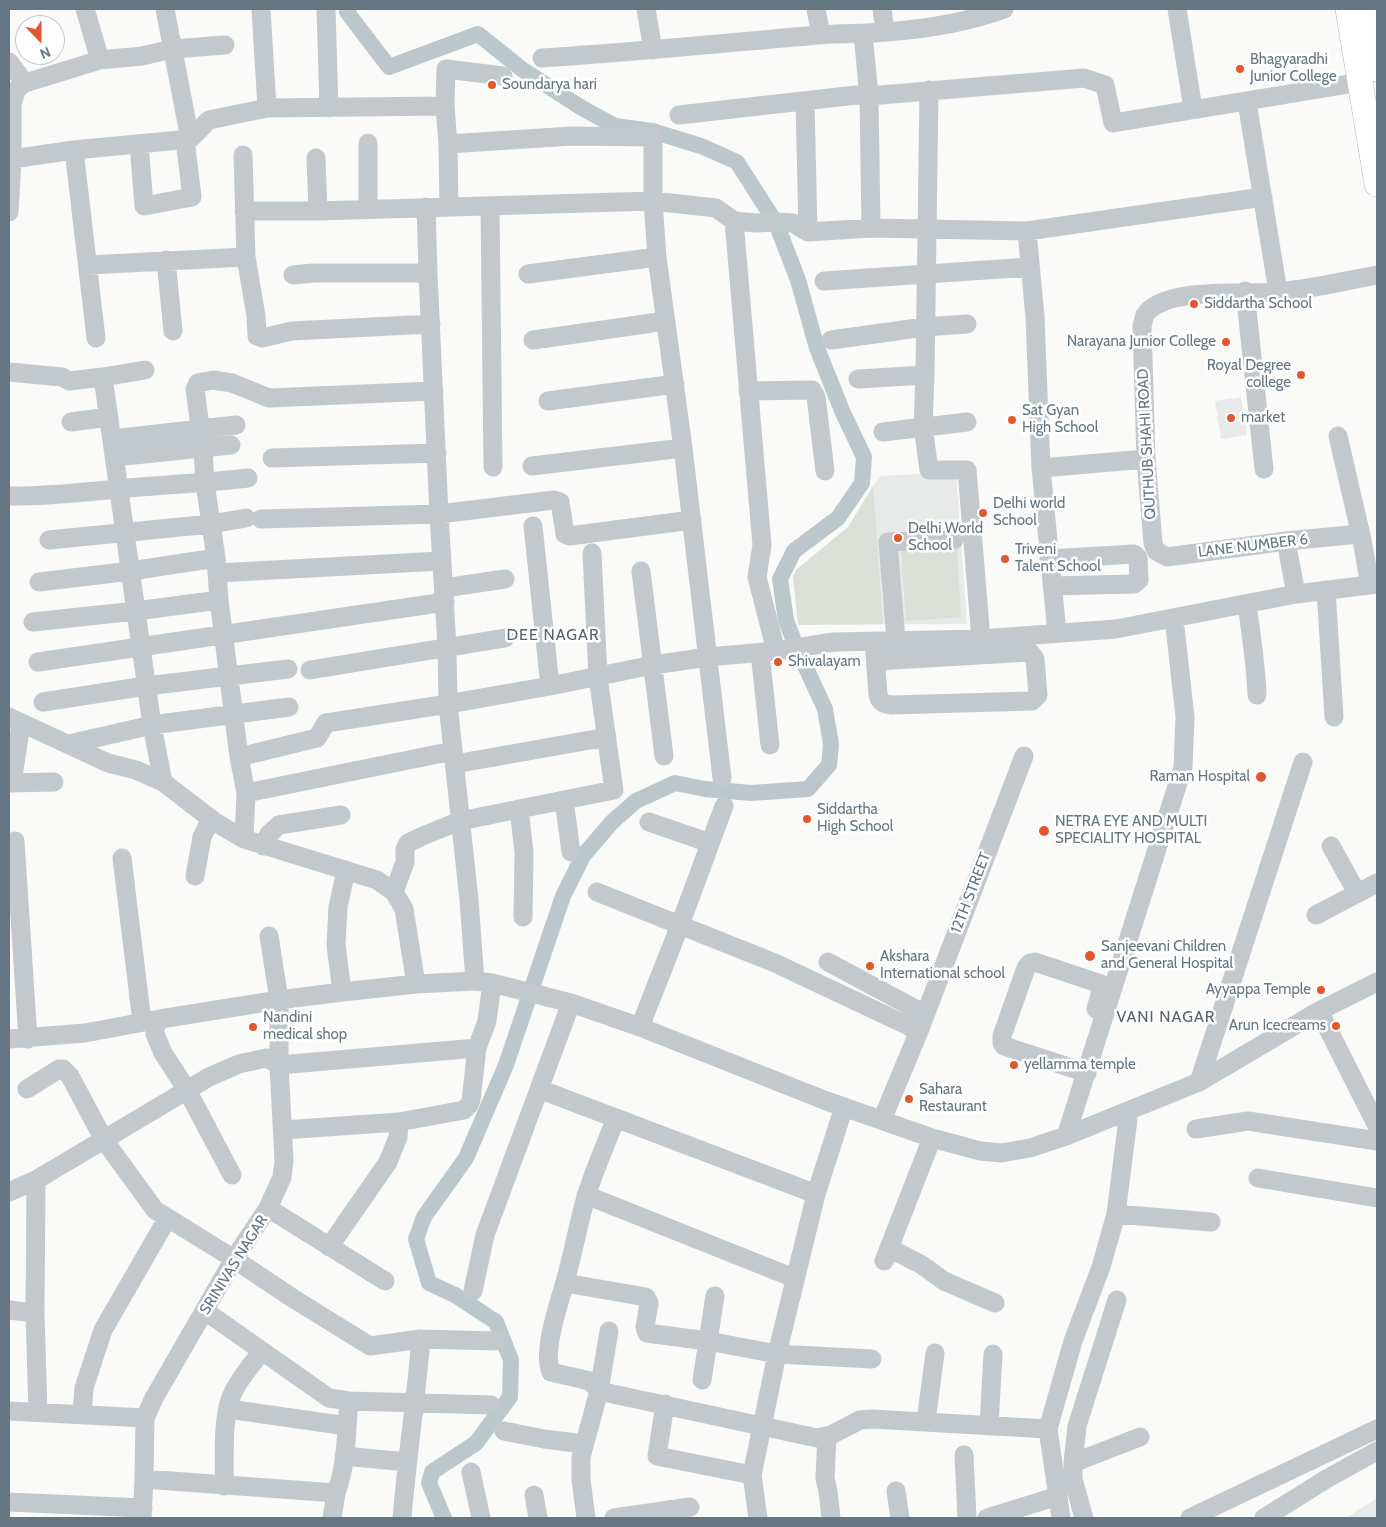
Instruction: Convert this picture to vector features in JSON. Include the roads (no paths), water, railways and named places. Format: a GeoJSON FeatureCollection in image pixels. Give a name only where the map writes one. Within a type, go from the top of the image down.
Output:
{"type":"FeatureCollection","features":[{"type":"Feature","properties":{"kind":"main road"},"geometry":{"type":"LineString","coordinates":[[1348,9],[1369,76]]}},
{"type":"Feature","properties":{"kind":"main road"},"geometry":{"type":"LineString","coordinates":[[1368,9],[1369,76],[1377,184]]}},
{"type":"Feature","properties":{"kind":"street"},"geometry":{"type":"LineString","coordinates":[[85,9],[100,60]]}},
{"type":"Feature","properties":{"kind":"street"},"geometry":{"type":"LineString","coordinates":[[139,144],[144,206],[192,197],[187,140],[165,9]]}},
{"type":"Feature","properties":{"kind":"street"},"geometry":{"type":"LineString","coordinates":[[261,9],[267,108]]}},
{"type":"Feature","properties":{"kind":"street"},"geometry":{"type":"LineString","coordinates":[[326,9],[329,108]]}},
{"type":"Feature","properties":{"kind":"street"},"geometry":{"type":"LineString","coordinates":[[646,9],[653,50]]}},
{"type":"Feature","properties":{"kind":"street"},"geometry":{"type":"LineString","coordinates":[[816,9],[821,35]]}},
{"type":"Feature","properties":{"kind":"street"},"geometry":{"type":"LineString","coordinates":[[882,9],[885,32]]}},
{"type":"Feature","properties":{"kind":"street"},"geometry":{"type":"LineString","coordinates":[[542,58],[821,35],[885,32],[962,22],[1004,9]]}},
{"type":"Feature","properties":{"kind":"street"},"geometry":{"type":"LineString","coordinates":[[1177,9],[1193,109]]}},
{"type":"Feature","properties":{"kind":"street"},"geometry":{"type":"LineString","coordinates":[[863,34],[869,96],[871,228]]}},
{"type":"Feature","properties":{"kind":"street"},"geometry":{"type":"LineString","coordinates":[[9,212],[12,159],[10,103],[17,89],[25,83],[100,60],[142,56],[172,49],[225,45]]}},
{"type":"Feature","properties":{"kind":"street"},"geometry":{"type":"LineString","coordinates":[[9,62],[25,83]]}},
{"type":"Feature","properties":{"kind":"street"},"geometry":{"type":"LineString","coordinates":[[449,206],[445,106],[446,69],[503,76]]}},
{"type":"Feature","properties":{"kind":"street"},"geometry":{"type":"LineString","coordinates":[[679,114],[856,95],[869,96],[1084,78],[1105,85],[1113,123],[1247,102],[1369,76]]}},
{"type":"Feature","properties":{"kind":"street"},"geometry":{"type":"LineString","coordinates":[[929,90],[923,426],[929,470],[967,470],[981,639]]}},
{"type":"Feature","properties":{"kind":"street"},"geometry":{"type":"LineString","coordinates":[[801,228],[805,101]]}},
{"type":"Feature","properties":{"kind":"street"},"geometry":{"type":"LineString","coordinates":[[1247,102],[1278,292]]}},
{"type":"Feature","properties":{"kind":"street"},"geometry":{"type":"LineString","coordinates":[[12,159],[74,150],[187,140],[209,120],[267,108],[445,106]]}},
{"type":"Feature","properties":{"kind":"street"},"geometry":{"type":"LineString","coordinates":[[448,144],[572,136],[653,138],[653,201],[657,257],[692,520],[722,778]]}},
{"type":"Feature","properties":{"kind":"street"},"geometry":{"type":"LineString","coordinates":[[368,143],[368,208]]}},
{"type":"Feature","properties":{"kind":"street"},"geometry":{"type":"LineString","coordinates":[[74,150],[96,338]]}},
{"type":"Feature","properties":{"kind":"street"},"geometry":{"type":"LineString","coordinates":[[243,155],[246,257],[258,336],[262,338],[292,331],[430,324]]}},
{"type":"Feature","properties":{"kind":"street"},"geometry":{"type":"LineString","coordinates":[[316,158],[318,211]]}},
{"type":"Feature","properties":{"kind":"street"},"geometry":{"type":"LineString","coordinates":[[244,211],[318,211],[368,208],[653,201],[716,208],[734,221],[778,222],[801,228],[926,228],[1027,231],[1264,197]]}},
{"type":"Feature","properties":{"kind":"street"},"geometry":{"type":"LineString","coordinates":[[490,206],[494,467]]}},
{"type":"Feature","properties":{"kind":"street"},"geometry":{"type":"LineString","coordinates":[[283,1130],[399,1122],[464,1110],[471,1100],[476,1048],[487,1021],[484,982],[469,900],[448,704],[447,647],[441,561],[426,207]]}},
{"type":"Feature","properties":{"kind":"street"},"geometry":{"type":"LineString","coordinates":[[734,221],[762,545],[758,577],[768,652],[770,745]]}},
{"type":"Feature","properties":{"kind":"street"},"geometry":{"type":"LineString","coordinates":[[1027,231],[1035,317],[1040,468],[1057,634]]}},
{"type":"Feature","properties":{"kind":"street"},"geometry":{"type":"LineString","coordinates":[[88,265],[246,257]]}},
{"type":"Feature","properties":{"kind":"street"},"geometry":{"type":"LineString","coordinates":[[528,274],[657,257]]}},
{"type":"Feature","properties":{"kind":"street"},"geometry":{"type":"LineString","coordinates":[[166,260],[173,331]]}},
{"type":"Feature","properties":{"kind":"street"},"geometry":{"type":"LineString","coordinates":[[824,281],[1030,268]]}},
{"type":"Feature","properties":{"kind":"street"},"geometry":{"type":"LineString","coordinates":[[294,275],[313,273],[428,274]]}},
{"type":"Feature","properties":{"kind":"street","name":"QUTHUB SHAHI ROAD"},"geometry":{"type":"LineString","coordinates":[[1153,543],[1146,460],[1142,326],[1145,315],[1162,302],[1198,293],[1278,292],[1377,275]]}},
{"type":"Feature","properties":{"kind":"street"},"geometry":{"type":"LineString","coordinates":[[1245,292],[1264,469]]}},
{"type":"Feature","properties":{"kind":"street"},"geometry":{"type":"LineString","coordinates":[[533,340],[666,321]]}},
{"type":"Feature","properties":{"kind":"street"},"geometry":{"type":"LineString","coordinates":[[831,340],[926,327],[967,324]]}},
{"type":"Feature","properties":{"kind":"street"},"geometry":{"type":"LineString","coordinates":[[9,372],[62,377],[69,381],[145,370]]}},
{"type":"Feature","properties":{"kind":"street"},"geometry":{"type":"LineString","coordinates":[[858,379],[925,375]]}},
{"type":"Feature","properties":{"kind":"street"},"geometry":{"type":"LineString","coordinates":[[103,377],[146,686],[163,782]]}},
{"type":"Feature","properties":{"kind":"street"},"geometry":{"type":"LineString","coordinates":[[244,839],[246,793],[239,757],[218,600],[216,566],[195,388],[198,383],[213,380],[232,382],[269,398],[434,392]]}},
{"type":"Feature","properties":{"kind":"street"},"geometry":{"type":"LineString","coordinates":[[548,401],[675,384]]}},
{"type":"Feature","properties":{"kind":"street"},"geometry":{"type":"LineString","coordinates":[[748,391],[812,390],[816,397],[825,471]]}},
{"type":"Feature","properties":{"kind":"street"},"geometry":{"type":"LineString","coordinates":[[71,422],[109,417]]}},
{"type":"Feature","properties":{"kind":"street"},"geometry":{"type":"LineString","coordinates":[[883,432],[967,422]]}},
{"type":"Feature","properties":{"kind":"street"},"geometry":{"type":"LineString","coordinates":[[113,448],[200,429],[236,425]]}},
{"type":"Feature","properties":{"kind":"street"},"geometry":{"type":"LineString","coordinates":[[239,757],[317,738],[326,723],[550,686],[653,665],[708,657],[768,652],[834,642],[981,639],[1116,629],[1296,594],[1374,585],[1360,534],[1338,436]]}},
{"type":"Feature","properties":{"kind":"street"},"geometry":{"type":"LineString","coordinates":[[113,448],[203,449],[230,445]]}},
{"type":"Feature","properties":{"kind":"street"},"geometry":{"type":"LineString","coordinates":[[532,466],[683,448]]}},
{"type":"Feature","properties":{"kind":"street"},"geometry":{"type":"LineString","coordinates":[[272,458],[437,453]]}},
{"type":"Feature","properties":{"kind":"street"},"geometry":{"type":"LineString","coordinates":[[1040,468],[1146,460]]}},
{"type":"Feature","properties":{"kind":"street"},"geometry":{"type":"LineString","coordinates":[[9,496],[39,496],[248,478]]}},
{"type":"Feature","properties":{"kind":"street"},"geometry":{"type":"LineString","coordinates":[[49,540],[254,519],[439,514],[558,500],[565,534],[569,536],[692,520]]}},
{"type":"Feature","properties":{"kind":"street"},"geometry":{"type":"LineString","coordinates":[[533,526],[550,686]]}},
{"type":"Feature","properties":{"kind":"street","name":"LANE NUMBER 6"},"geometry":{"type":"LineString","coordinates":[[1153,543],[1156,550],[1167,557],[1286,541],[1360,534]]}},
{"type":"Feature","properties":{"kind":"street"},"geometry":{"type":"LineString","coordinates":[[896,640],[888,542],[954,540]]}},
{"type":"Feature","properties":{"kind":"street"},"geometry":{"type":"LineString","coordinates":[[1286,541],[1296,594]]}},
{"type":"Feature","properties":{"kind":"street"},"geometry":{"type":"LineString","coordinates":[[394,892],[405,862],[405,848],[408,843],[460,821],[614,790],[598,677],[592,553]]}},
{"type":"Feature","properties":{"kind":"street"},"geometry":{"type":"LineString","coordinates":[[1049,559],[1134,554],[1138,558],[1139,580],[1134,584],[1052,586]]}},
{"type":"Feature","properties":{"kind":"street"},"geometry":{"type":"LineString","coordinates":[[39,582],[131,571],[216,566],[441,561]]}},
{"type":"Feature","properties":{"kind":"street"},"geometry":{"type":"LineString","coordinates":[[641,571],[664,756]]}},
{"type":"Feature","properties":{"kind":"street"},"geometry":{"type":"LineString","coordinates":[[38,662],[224,635],[444,595],[505,579]]}},
{"type":"Feature","properties":{"kind":"street"},"geometry":{"type":"LineString","coordinates":[[1326,590],[1334,717]]}},
{"type":"Feature","properties":{"kind":"street"},"geometry":{"type":"LineString","coordinates":[[33,622],[218,600]]}},
{"type":"Feature","properties":{"kind":"street"},"geometry":{"type":"LineString","coordinates":[[1248,604],[1258,695]]}},
{"type":"Feature","properties":{"kind":"street"},"geometry":{"type":"LineString","coordinates":[[1085,1061],[1183,767],[1185,716],[1174,618]]}},
{"type":"Feature","properties":{"kind":"street"},"geometry":{"type":"LineString","coordinates":[[310,670],[505,638]]}},
{"type":"Feature","properties":{"kind":"street"},"geometry":{"type":"LineString","coordinates":[[874,641],[878,695],[880,701],[884,704],[1032,701],[1038,695],[1035,659],[1030,652],[876,661]]}},
{"type":"Feature","properties":{"kind":"street"},"geometry":{"type":"LineString","coordinates":[[43,702],[146,686],[288,669]]}},
{"type":"Feature","properties":{"kind":"street"},"geometry":{"type":"LineString","coordinates":[[69,744],[152,725],[289,707]]}},
{"type":"Feature","properties":{"kind":"street"},"geometry":{"type":"LineString","coordinates":[[54,782],[10,783],[15,720],[108,763],[136,770],[163,782],[211,819],[244,839],[377,880],[394,892],[404,909],[416,984]]}},
{"type":"Feature","properties":{"kind":"street"},"geometry":{"type":"LineString","coordinates":[[246,793],[454,758],[607,737]]}},
{"type":"Feature","properties":{"kind":"street","name":"12TH STREET"},"geometry":{"type":"LineString","coordinates":[[882,1120],[922,1022],[1024,756]]}},
{"type":"Feature","properties":{"kind":"street"},"geometry":{"type":"LineString","coordinates":[[1199,1082],[1302,762]]}},
{"type":"Feature","properties":{"kind":"street"},"geometry":{"type":"LineString","coordinates":[[564,800],[571,852]]}},
{"type":"Feature","properties":{"kind":"street"},"geometry":{"type":"LineString","coordinates":[[640,1027],[724,806]]}},
{"type":"Feature","properties":{"kind":"street"},"geometry":{"type":"LineString","coordinates":[[519,809],[524,852],[523,917]]}},
{"type":"Feature","properties":{"kind":"street"},"geometry":{"type":"LineString","coordinates":[[263,846],[269,834],[279,825],[341,815]]}},
{"type":"Feature","properties":{"kind":"street"},"geometry":{"type":"LineString","coordinates":[[195,876],[202,837],[211,819]]}},
{"type":"Feature","properties":{"kind":"street"},"geometry":{"type":"LineString","coordinates":[[649,822],[710,843]]}},
{"type":"Feature","properties":{"kind":"street"},"geometry":{"type":"LineString","coordinates":[[15,841],[28,1039]]}},
{"type":"Feature","properties":{"kind":"street"},"geometry":{"type":"LineString","coordinates":[[1331,846],[1357,893]]}},
{"type":"Feature","properties":{"kind":"street"},"geometry":{"type":"LineString","coordinates":[[122,858],[155,1034],[163,1053],[187,1090],[232,1175]]}},
{"type":"Feature","properties":{"kind":"street"},"geometry":{"type":"LineString","coordinates":[[342,992],[336,945],[338,907],[346,870]]}},
{"type":"Feature","properties":{"kind":"street"},"geometry":{"type":"LineString","coordinates":[[1316,915],[1377,883]]}},
{"type":"Feature","properties":{"kind":"street"},"geometry":{"type":"LineString","coordinates":[[597,892],[922,1022]]}},
{"type":"Feature","properties":{"kind":"street","name":"SRINIVAS NAGAR"},"geometry":{"type":"LineString","coordinates":[[142,1513],[145,1418],[154,1398],[234,1259],[268,1208],[282,1176],[284,1161],[279,1066],[279,1000],[269,936]]}},
{"type":"Feature","properties":{"kind":"street"},"geometry":{"type":"LineString","coordinates":[[828,962],[922,1022]]}},
{"type":"Feature","properties":{"kind":"street"},"geometry":{"type":"LineString","coordinates":[[1066,1136],[1085,1061],[1101,984],[1035,962],[1030,963],[1026,968],[1002,1036],[1002,1043],[1004,1046],[1085,1061]]}},
{"type":"Feature","properties":{"kind":"street"},"geometry":{"type":"LineString","coordinates":[[9,1039],[86,1033],[151,1020],[342,992],[416,984],[484,982],[516,988],[570,1003],[640,1027],[824,1100],[932,1138],[980,1151],[1001,1152],[1030,1148],[1066,1136],[1199,1082],[1319,1011],[1377,982]]}},
{"type":"Feature","properties":{"kind":"street"},"geometry":{"type":"LineString","coordinates":[[473,1291],[485,1235],[570,1003]]}},
{"type":"Feature","properties":{"kind":"street"},"geometry":{"type":"LineString","coordinates":[[1319,1011],[1377,1126]]}},
{"type":"Feature","properties":{"kind":"street"},"geometry":{"type":"LineString","coordinates":[[9,1192],[36,1180],[208,1077],[239,1064],[266,1058],[279,1066],[476,1048]]}},
{"type":"Feature","properties":{"kind":"street"},"geometry":{"type":"LineString","coordinates":[[27,1089],[59,1069],[63,1069],[70,1076],[104,1140],[155,1210],[234,1259],[294,1300],[370,1346],[421,1338],[495,1341]]}},
{"type":"Feature","properties":{"kind":"street"},"geometry":{"type":"LineString","coordinates":[[539,1089],[816,1194]]}},
{"type":"Feature","properties":{"kind":"street"},"geometry":{"type":"LineString","coordinates":[[758,1518],[752,1475],[777,1354],[816,1194],[844,1107]]}},
{"type":"Feature","properties":{"kind":"street"},"geometry":{"type":"LineString","coordinates":[[1062,1518],[1048,1429],[1073,1341],[1101,1267],[1116,1214],[1129,1111]]}},
{"type":"Feature","properties":{"kind":"street"},"geometry":{"type":"LineString","coordinates":[[616,1118],[586,1195],[565,1283],[555,1312],[548,1358],[551,1372],[590,1382],[598,1391],[817,1438],[827,1436],[860,1420],[872,1419],[1048,1429]]}},
{"type":"Feature","properties":{"kind":"street"},"geometry":{"type":"LineString","coordinates":[[1196,1129],[1248,1121],[1377,1142]]}},
{"type":"Feature","properties":{"kind":"street"},"geometry":{"type":"LineString","coordinates":[[329,1247],[388,1162],[398,1137],[399,1122]]}},
{"type":"Feature","properties":{"kind":"street"},"geometry":{"type":"LineString","coordinates":[[932,1138],[887,1254],[922,1265],[944,1281],[995,1303]]}},
{"type":"Feature","properties":{"kind":"street"},"geometry":{"type":"LineString","coordinates":[[1258,1178],[1377,1198]]}},
{"type":"Feature","properties":{"kind":"street"},"geometry":{"type":"LineString","coordinates":[[36,1180],[38,1412]]}},
{"type":"Feature","properties":{"kind":"street"},"geometry":{"type":"LineString","coordinates":[[586,1195],[794,1278]]}},
{"type":"Feature","properties":{"kind":"street"},"geometry":{"type":"LineString","coordinates":[[268,1208],[384,1281]]}},
{"type":"Feature","properties":{"kind":"street"},"geometry":{"type":"LineString","coordinates":[[1116,1214],[1212,1222]]}},
{"type":"Feature","properties":{"kind":"street"},"geometry":{"type":"LineString","coordinates":[[82,1414],[84,1388],[104,1330],[167,1219]]}},
{"type":"Feature","properties":{"kind":"street"},"geometry":{"type":"LineString","coordinates":[[565,1283],[646,1297],[650,1304],[645,1326],[647,1333],[708,1341],[777,1354],[872,1359]]}},
{"type":"Feature","properties":{"kind":"street"},"geometry":{"type":"LineString","coordinates":[[702,1380],[715,1296]]}},
{"type":"Feature","properties":{"kind":"street"},"geometry":{"type":"LineString","coordinates":[[1084,1518],[1073,1479],[1077,1426],[1117,1300]]}},
{"type":"Feature","properties":{"kind":"street"},"geometry":{"type":"LineString","coordinates":[[9,1310],[36,1313]]}},
{"type":"Feature","properties":{"kind":"street"},"geometry":{"type":"LineString","coordinates":[[205,1311],[328,1398],[349,1401],[415,1404],[491,1405]]}},
{"type":"Feature","properties":{"kind":"street"},"geometry":{"type":"LineString","coordinates":[[586,1518],[581,1480],[581,1457],[598,1391],[609,1331]]}},
{"type":"Feature","properties":{"kind":"street"},"geometry":{"type":"LineString","coordinates":[[402,1518],[421,1338]]}},
{"type":"Feature","properties":{"kind":"street"},"geometry":{"type":"LineString","coordinates":[[224,1486],[230,1400],[238,1383],[262,1351]]}},
{"type":"Feature","properties":{"kind":"street"},"geometry":{"type":"LineString","coordinates":[[926,1421],[935,1353]]}},
{"type":"Feature","properties":{"kind":"street"},"geometry":{"type":"LineString","coordinates":[[989,1426],[993,1354]]}},
{"type":"Feature","properties":{"kind":"street"},"geometry":{"type":"LineString","coordinates":[[332,1518],[344,1456],[349,1401]]}},
{"type":"Feature","properties":{"kind":"street"},"geometry":{"type":"LineString","coordinates":[[665,1404],[657,1456],[752,1475]]}},
{"type":"Feature","properties":{"kind":"street"},"geometry":{"type":"LineString","coordinates":[[228,1409],[347,1426]]}},
{"type":"Feature","properties":{"kind":"street"},"geometry":{"type":"LineString","coordinates":[[9,1411],[145,1418]]}},
{"type":"Feature","properties":{"kind":"street"},"geometry":{"type":"LineString","coordinates":[[1190,1518],[1377,1428]]}},
{"type":"Feature","properties":{"kind":"street"},"geometry":{"type":"LineString","coordinates":[[504,1431],[584,1444]]}},
{"type":"Feature","properties":{"kind":"street"},"geometry":{"type":"LineString","coordinates":[[827,1436],[825,1478],[831,1518]]}},
{"type":"Feature","properties":{"kind":"street"},"geometry":{"type":"LineString","coordinates":[[1073,1463],[1140,1437]]}},
{"type":"Feature","properties":{"kind":"street"},"geometry":{"type":"LineString","coordinates":[[1264,1518],[1377,1450]]}},
{"type":"Feature","properties":{"kind":"street"},"geometry":{"type":"LineString","coordinates":[[964,1455],[967,1518]]}},
{"type":"Feature","properties":{"kind":"street"},"geometry":{"type":"LineString","coordinates":[[344,1456],[407,1462]]}},
{"type":"Feature","properties":{"kind":"street"},"geometry":{"type":"LineString","coordinates":[[471,1472],[481,1518]]}},
{"type":"Feature","properties":{"kind":"street"},"geometry":{"type":"LineString","coordinates":[[144,1479],[336,1494]]}},
{"type":"Feature","properties":{"kind":"street"},"geometry":{"type":"LineString","coordinates":[[896,1492],[900,1518]]}},
{"type":"Feature","properties":{"kind":"street"},"geometry":{"type":"LineString","coordinates":[[534,1494],[538,1518]]}},
{"type":"Feature","properties":{"kind":"street"},"geometry":{"type":"LineString","coordinates":[[988,1518],[1058,1496]]}},
{"type":"Feature","properties":{"kind":"street"},"geometry":{"type":"LineString","coordinates":[[9,1502],[142,1513]]}},
{"type":"Feature","properties":{"kind":"street"},"geometry":{"type":"LineString","coordinates":[[614,1518],[690,1507]]}},
{"type":"Feature","properties":{"kind":"waterway"},"geometry":{"type":"LineString","coordinates":[[349,9],[347,12],[389,67],[478,34],[523,70],[582,108],[615,126],[652,131],[701,146],[737,162],[776,223],[798,280],[817,348],[843,413],[864,457],[862,483],[838,518],[794,551],[780,579],[786,620],[825,709],[831,744],[829,765],[808,789],[751,793],[705,789],[675,783],[636,801],[612,822],[583,856],[563,896],[506,1065],[466,1158],[424,1217],[416,1239],[429,1283],[455,1295],[496,1322],[511,1360],[510,1397],[476,1443],[432,1472],[429,1483],[444,1518]]}},
{"type":"Feature","properties":{"kind":"place","name":"Bhagyaradhi Junior College"},"geometry":{"type":"Point","coordinates":[1240,69]}},
{"type":"Feature","properties":{"kind":"place","name":"Soundarya hari"},"geometry":{"type":"Point","coordinates":[492,85]}},
{"type":"Feature","properties":{"kind":"place","name":"Siddartha School"},"geometry":{"type":"Point","coordinates":[1194,304]}},
{"type":"Feature","properties":{"kind":"place","name":"Narayana Junior College"},"geometry":{"type":"Point","coordinates":[1226,342]}},
{"type":"Feature","properties":{"kind":"place","name":"Royal Degree college"},"geometry":{"type":"Point","coordinates":[1301,375]}},
{"type":"Feature","properties":{"kind":"place","name":"market"},"geometry":{"type":"Point","coordinates":[1231,418]}},
{"type":"Feature","properties":{"kind":"place","name":"Sat Gyan High School"},"geometry":{"type":"Point","coordinates":[1012,420]}},
{"type":"Feature","properties":{"kind":"place","name":"Delhi world School"},"geometry":{"type":"Point","coordinates":[983,513]}},
{"type":"Feature","properties":{"kind":"place","name":"Delhi World School"},"geometry":{"type":"Point","coordinates":[898,538]}},
{"type":"Feature","properties":{"kind":"place","name":"Triveni Talent School"},"geometry":{"type":"Point","coordinates":[1005,559]}},
{"type":"Feature","properties":{"kind":"place","name":"Shivalayam"},"geometry":{"type":"Point","coordinates":[778,662]}},
{"type":"Feature","properties":{"kind":"place","name":"Raman Hospital"},"geometry":{"type":"Point","coordinates":[1261,777]}},
{"type":"Feature","properties":{"kind":"place","name":"Siddartha High School"},"geometry":{"type":"Point","coordinates":[807,819]}},
{"type":"Feature","properties":{"kind":"place","name":"NETRA EYE AND MULTI SPECIALITY HOSPITAL"},"geometry":{"type":"Point","coordinates":[1044,831]}},
{"type":"Feature","properties":{"kind":"place","name":"Sanjeevani Children and General Hospital"},"geometry":{"type":"Point","coordinates":[1090,956]}},
{"type":"Feature","properties":{"kind":"place","name":"Akshara International school"},"geometry":{"type":"Point","coordinates":[870,966]}},
{"type":"Feature","properties":{"kind":"place","name":"Ayyappa Temple"},"geometry":{"type":"Point","coordinates":[1321,990]}},
{"type":"Feature","properties":{"kind":"place","name":"Arun Icecreams"},"geometry":{"type":"Point","coordinates":[1336,1026]}},
{"type":"Feature","properties":{"kind":"place","name":"Nandini medical shop"},"geometry":{"type":"Point","coordinates":[253,1027]}},
{"type":"Feature","properties":{"kind":"place","name":"yellamma temple"},"geometry":{"type":"Point","coordinates":[1014,1065]}},
{"type":"Feature","properties":{"kind":"place","name":"Sahara Restaurant"},"geometry":{"type":"Point","coordinates":[909,1099]}},
{"type":"Feature","properties":{"kind":"district","name":"DEE NAGAR"},"geometry":{"type":"Point","coordinates":[553,635]}},
{"type":"Feature","properties":{"kind":"district","name":"VANI NAGAR"},"geometry":{"type":"Point","coordinates":[1166,1017]}}]}
